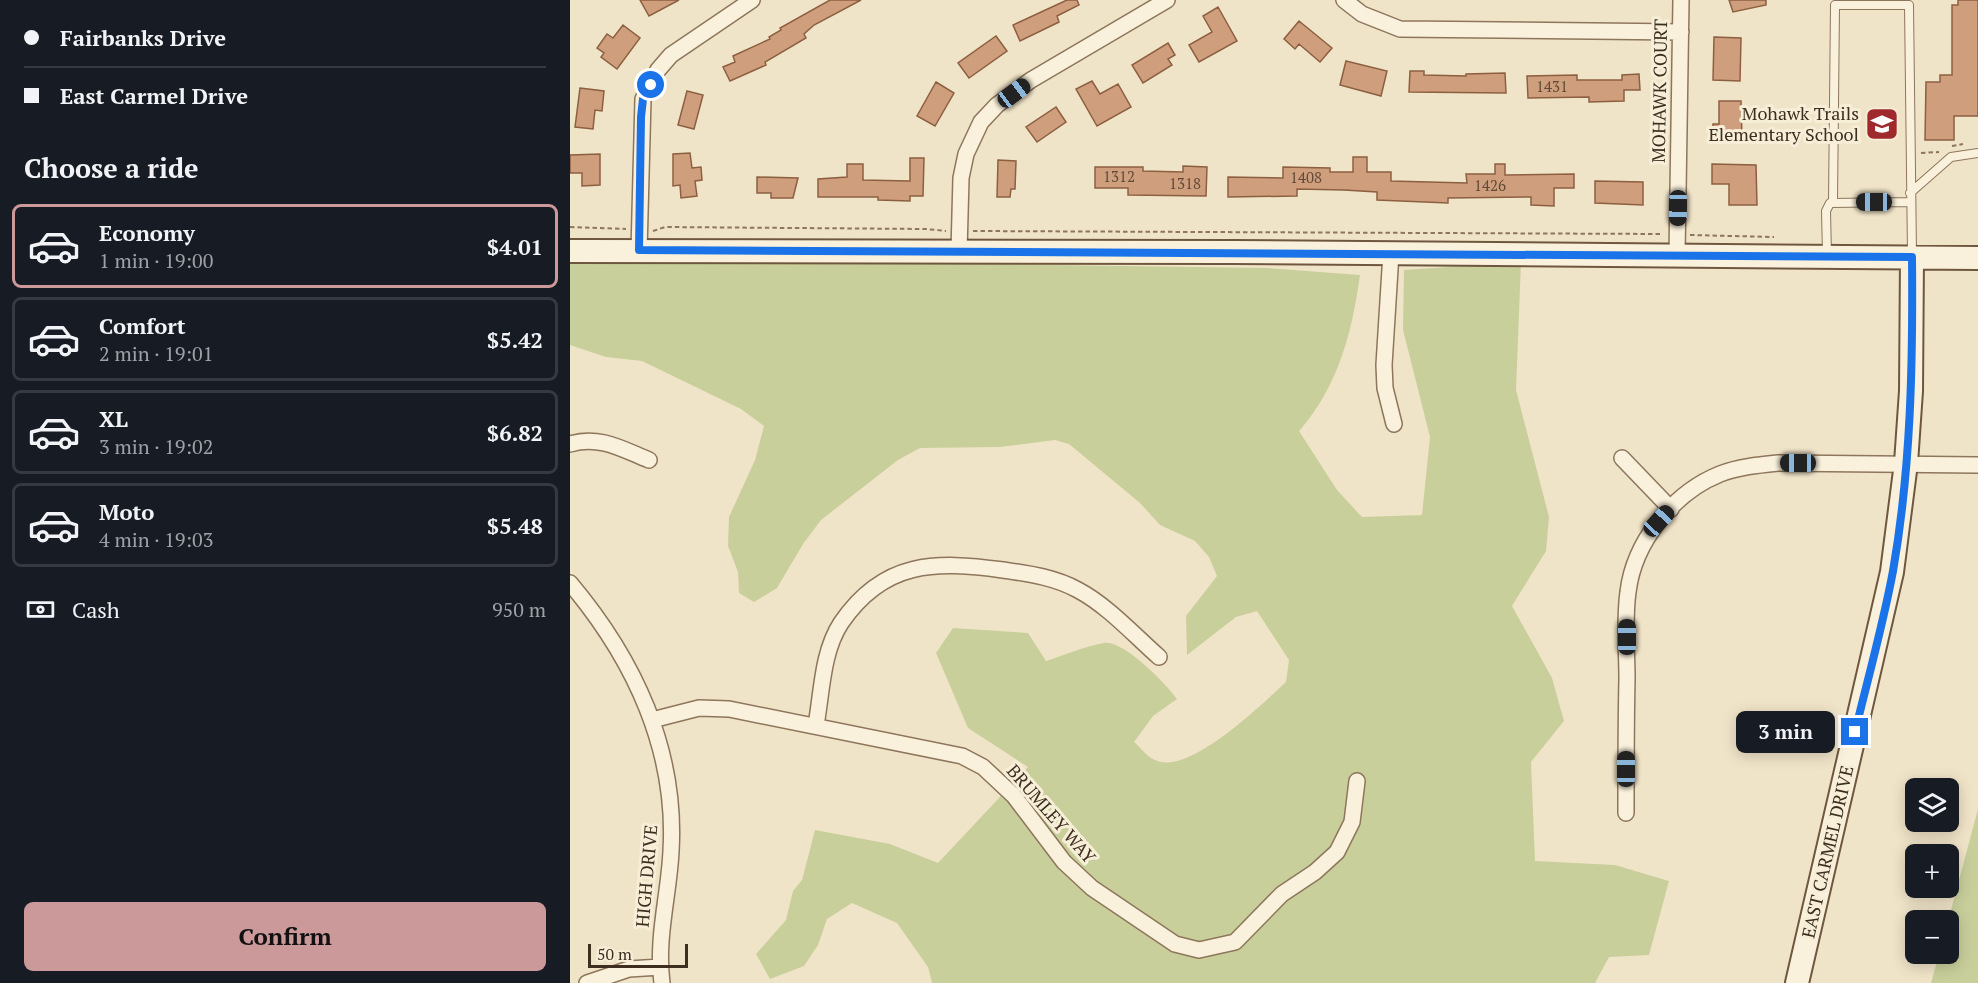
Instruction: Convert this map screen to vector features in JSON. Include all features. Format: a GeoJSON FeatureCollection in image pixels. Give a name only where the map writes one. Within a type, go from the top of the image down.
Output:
{"type":"FeatureCollection","features":[{"type":"Feature","properties":{"kind":"street"},"geometry":{"type":"LineString","coordinates":[[639,240],[643,99],[658,70],[671,55],[753,0]]}},
{"type":"Feature","properties":{"kind":"street"},"geometry":{"type":"LineString","coordinates":[[959,241],[961,178],[966,154],[981,123],[997,105],[1031,80],[1167,0]]}},
{"type":"Feature","properties":{"kind":"street"},"geometry":{"type":"LineString","coordinates":[[1344,0],[1362,14],[1400,29],[1681,32]]}},
{"type":"Feature","properties":{"kind":"street","name":"MOHAWK COURT"},"geometry":{"type":"LineString","coordinates":[[1678,245],[1681,0]]}},
{"type":"Feature","properties":{"kind":"street"},"geometry":{"type":"LineString","coordinates":[[570,251],[639,240],[959,241],[1391,254],[1678,245],[1827,257],[1978,258]]}},
{"type":"Feature","properties":{"kind":"street"},"geometry":{"type":"LineString","coordinates":[[1391,254],[1384,365],[1385,388],[1394,424]]}},
{"type":"Feature","properties":{"kind":"street","name":"EAST CARMEL DRIVE"},"geometry":{"type":"LineString","coordinates":[[1797,983],[1893,572],[1906,463],[1911,391],[1912,257]]}},
{"type":"Feature","properties":{"kind":"street"},"geometry":{"type":"LineString","coordinates":[[570,444],[582,440],[602,440],[649,460]]}},
{"type":"Feature","properties":{"kind":"street"},"geometry":{"type":"LineString","coordinates":[[1622,458],[1671,509]]}},
{"type":"Feature","properties":{"kind":"street"},"geometry":{"type":"LineString","coordinates":[[1626,813],[1627,594],[1639,552],[1671,509],[1697,486],[1720,474],[1751,465],[1906,463],[1978,465]]}},
{"type":"Feature","properties":{"kind":"street"},"geometry":{"type":"LineString","coordinates":[[816,725],[829,648],[841,624],[867,594],[898,574],[930,564],[960,564],[1045,576],[1065,583],[1097,602],[1159,657]]}},
{"type":"Feature","properties":{"kind":"street","name":"HIGH DRIVE"},"geometry":{"type":"LineString","coordinates":[[570,583],[620,651],[652,720],[669,778],[672,851],[662,926],[660,967],[662,983]]}},
{"type":"Feature","properties":{"kind":"street","name":"BRUMLEY WAY"},"geometry":{"type":"LineString","coordinates":[[652,720],[699,708],[729,709],[948,751],[983,767],[1014,796],[1064,862],[1092,888],[1175,944],[1199,950],[1235,942],[1282,894],[1315,872],[1337,852],[1352,822],[1357,781]]}},
{"type":"Feature","properties":{"kind":"street"},"geometry":{"type":"LineString","coordinates":[[587,983],[629,969],[660,967]]}},
{"type":"Feature","properties":{"kind":"lane"},"geometry":{"type":"LineString","coordinates":[[1833,202],[1835,5],[1909,5],[1912,257]]}},
{"type":"Feature","properties":{"kind":"lane"},"geometry":{"type":"LineString","coordinates":[[1827,257],[1827,206],[1833,202],[1910,197],[1951,157],[1978,153]]}},
{"type":"Feature","properties":{"kind":"path"},"geometry":{"type":"LineString","coordinates":[[1948,148],[1955,144],[1966,144]]}},
{"type":"Feature","properties":{"kind":"path"},"geometry":{"type":"LineString","coordinates":[[1919,153],[1945,152]]}},
{"type":"Feature","properties":{"kind":"path"},"geometry":{"type":"LineString","coordinates":[[570,227],[639,240],[677,227],[926,229],[959,241],[1099,230],[1678,245],[1779,237]]}},
{"type":"Feature","properties":{"kind":"green space"},"geometry":{"type":"Polygon","coordinates":[[[570,258],[1268,268],[1360,275],[1353,318],[1341,358],[1324,396],[1299,431],[1337,490],[1362,517],[1422,515],[1430,437],[1403,330],[1404,270],[1521,262],[1516,390],[1549,517],[1546,551],[1512,606],[1552,678],[1564,721],[1531,762],[1535,861],[1615,865],[1669,881],[1649,955],[1609,957],[1595,983],[932,983],[928,967],[897,923],[852,903],[827,919],[818,945],[804,966],[770,979],[756,954],[786,920],[793,891],[802,880],[815,830],[890,844],[938,863],[1028,767],[968,728],[936,653],[953,628],[1028,633],[1046,661],[1104,643],[1122,648],[1144,664],[1177,699],[1153,716],[1134,742],[1152,759],[1169,762],[1186,758],[1205,748],[1243,720],[1286,682],[1289,660],[1257,611],[1236,617],[1187,655],[1186,616],[1217,576],[1209,557],[1195,541],[1160,525],[1140,503],[1069,444],[1055,440],[999,447],[920,448],[898,460],[821,520],[803,544],[777,588],[754,602],[739,593],[738,572],[728,546],[729,517],[755,460],[764,426],[741,409],[642,361],[606,357],[570,345],[570,258]]]}},
{"type":"Feature","properties":{"kind":"green space"},"geometry":{"type":"Polygon","coordinates":[[[1978,809],[1978,983],[1931,983],[1936,964],[1959,964],[1959,910],[1951,910],[1954,898],[1959,898],[1959,880],[1978,809]]]}},
{"type":"Feature","properties":{"kind":"building"},"geometry":{"type":"Polygon","coordinates":[[[640,0],[679,0],[649,16],[640,0]]]}},
{"type":"Feature","properties":{"kind":"building"},"geometry":{"type":"Polygon","coordinates":[[[830,0],[861,0],[814,25],[804,34],[806,38],[765,62],[766,65],[730,81],[723,67],[735,62],[733,56],[770,39],[769,37],[781,30],[780,28],[830,0]]]}},
{"type":"Feature","properties":{"kind":"building"},"geometry":{"type":"Polygon","coordinates":[[[1067,0],[1077,0],[1079,5],[1057,16],[1059,22],[1020,41],[1013,25],[1067,0]]]}},
{"type":"Feature","properties":{"kind":"building"},"geometry":{"type":"Polygon","coordinates":[[[1729,0],[1766,0],[1766,5],[1733,12],[1729,0]]]}},
{"type":"Feature","properties":{"kind":"building"},"geometry":{"type":"Polygon","coordinates":[[[1958,0],[1978,0],[1978,116],[1954,116],[1954,140],[1925,140],[1926,82],[1940,82],[1940,75],[1952,75],[1952,5],[1958,5],[1958,0]]]}},
{"type":"Feature","properties":{"kind":"building"},"geometry":{"type":"Polygon","coordinates":[[[1218,7],[1237,41],[1199,62],[1189,45],[1212,32],[1203,16],[1218,7]]]}},
{"type":"Feature","properties":{"kind":"building"},"geometry":{"type":"Polygon","coordinates":[[[1299,21],[1332,48],[1320,62],[1299,44],[1295,49],[1284,39],[1299,21]]]}},
{"type":"Feature","properties":{"kind":"building"},"geometry":{"type":"Polygon","coordinates":[[[623,25],[640,38],[617,69],[601,57],[604,53],[597,48],[607,34],[613,38],[623,25]]]}},
{"type":"Feature","properties":{"kind":"building"},"geometry":{"type":"Polygon","coordinates":[[[996,36],[1007,51],[969,78],[958,63],[996,36]]]}},
{"type":"Feature","properties":{"kind":"building"},"geometry":{"type":"Polygon","coordinates":[[[1714,37],[1741,38],[1740,81],[1713,80],[1714,37]]]}},
{"type":"Feature","properties":{"kind":"building"},"geometry":{"type":"Polygon","coordinates":[[[1168,43],[1175,55],[1168,59],[1172,65],[1143,83],[1132,65],[1168,43]]]}},
{"type":"Feature","properties":{"kind":"building"},"geometry":{"type":"Polygon","coordinates":[[[1346,61],[1387,71],[1381,96],[1340,85],[1346,61]]]}},
{"type":"Feature","properties":{"kind":"building"},"geometry":{"type":"Polygon","coordinates":[[[1410,71],[1424,71],[1424,75],[1466,76],[1466,74],[1505,73],[1506,93],[1409,92],[1410,71]]]}},
{"type":"Feature","properties":{"kind":"building"},"geometry":{"type":"Polygon","coordinates":[[[1639,74],[1640,90],[1624,90],[1624,101],[1589,102],[1589,97],[1528,98],[1527,76],[1577,75],[1577,80],[1622,80],[1622,75],[1639,74]]]}},
{"type":"Feature","properties":{"kind":"building"},"geometry":{"type":"Polygon","coordinates":[[[1092,81],[1100,94],[1118,84],[1131,107],[1097,126],[1076,89],[1092,81]]]}},
{"type":"Feature","properties":{"kind":"building"},"geometry":{"type":"Polygon","coordinates":[[[936,82],[954,93],[935,126],[917,116],[936,82]]]}},
{"type":"Feature","properties":{"kind":"building"},"geometry":{"type":"Polygon","coordinates":[[[580,88],[604,91],[602,111],[595,110],[593,129],[575,127],[580,88]]]}},
{"type":"Feature","properties":{"kind":"building"},"geometry":{"type":"Polygon","coordinates":[[[687,91],[703,95],[694,129],[678,125],[687,91]]]}},
{"type":"Feature","properties":{"kind":"building"},"geometry":{"type":"Polygon","coordinates":[[[1719,101],[1741,101],[1742,140],[1713,140],[1713,124],[1719,124],[1719,101]]]}},
{"type":"Feature","properties":{"kind":"building"},"geometry":{"type":"Polygon","coordinates":[[[1056,107],[1066,122],[1037,142],[1026,127],[1056,107]]]}},
{"type":"Feature","properties":{"kind":"building"},"geometry":{"type":"Polygon","coordinates":[[[690,153],[692,168],[701,167],[702,180],[695,181],[697,196],[681,198],[680,185],[673,186],[673,154],[690,153]]]}},
{"type":"Feature","properties":{"kind":"building"},"geometry":{"type":"Polygon","coordinates":[[[600,154],[600,185],[582,186],[582,173],[570,173],[570,155],[600,154]]]}},
{"type":"Feature","properties":{"kind":"building"},"geometry":{"type":"Polygon","coordinates":[[[1353,157],[1367,157],[1367,172],[1391,172],[1391,181],[1467,183],[1466,174],[1495,174],[1495,164],[1505,164],[1505,175],[1574,174],[1574,188],[1554,188],[1554,206],[1531,205],[1531,197],[1448,198],[1448,203],[1377,200],[1377,192],[1344,190],[1297,189],[1297,196],[1228,197],[1228,177],[1283,178],[1283,167],[1330,168],[1330,172],[1353,172],[1353,157]]]}},
{"type":"Feature","properties":{"kind":"building"},"geometry":{"type":"Polygon","coordinates":[[[910,158],[924,158],[923,196],[910,196],[910,201],[878,200],[878,197],[818,197],[818,179],[847,177],[847,164],[863,164],[863,180],[910,181],[910,158]]]}},
{"type":"Feature","properties":{"kind":"building"},"geometry":{"type":"Polygon","coordinates":[[[998,160],[1016,161],[1015,189],[1011,189],[1010,197],[997,197],[998,160]]]}},
{"type":"Feature","properties":{"kind":"building"},"geometry":{"type":"Polygon","coordinates":[[[1712,164],[1756,165],[1757,205],[1729,205],[1729,184],[1712,184],[1712,164]]]}},
{"type":"Feature","properties":{"kind":"building"},"geometry":{"type":"Polygon","coordinates":[[[1183,166],[1207,167],[1206,196],[1128,195],[1128,188],[1095,188],[1095,167],[1143,167],[1143,171],[1183,172],[1183,166]]]}},
{"type":"Feature","properties":{"kind":"building"},"geometry":{"type":"Polygon","coordinates":[[[757,177],[798,178],[793,198],[771,198],[771,193],[757,193],[757,177]]]}},
{"type":"Feature","properties":{"kind":"building"},"geometry":{"type":"Polygon","coordinates":[[[1595,181],[1643,182],[1643,205],[1595,203],[1595,181]]]}},
{"type":"Feature","properties":{"kind":"place","name":"Mohawk Trails Elementary School"},"geometry":{"type":"Point","coordinates":[1882,124]}},
{"type":"Feature","properties":{"kind":"route"},"geometry":{"type":"LineString","coordinates":[[651,85],[643,99],[641,117],[639,250],[1912,257],[1911,391],[1906,463],[1893,572],[1855,732]]}}]}
